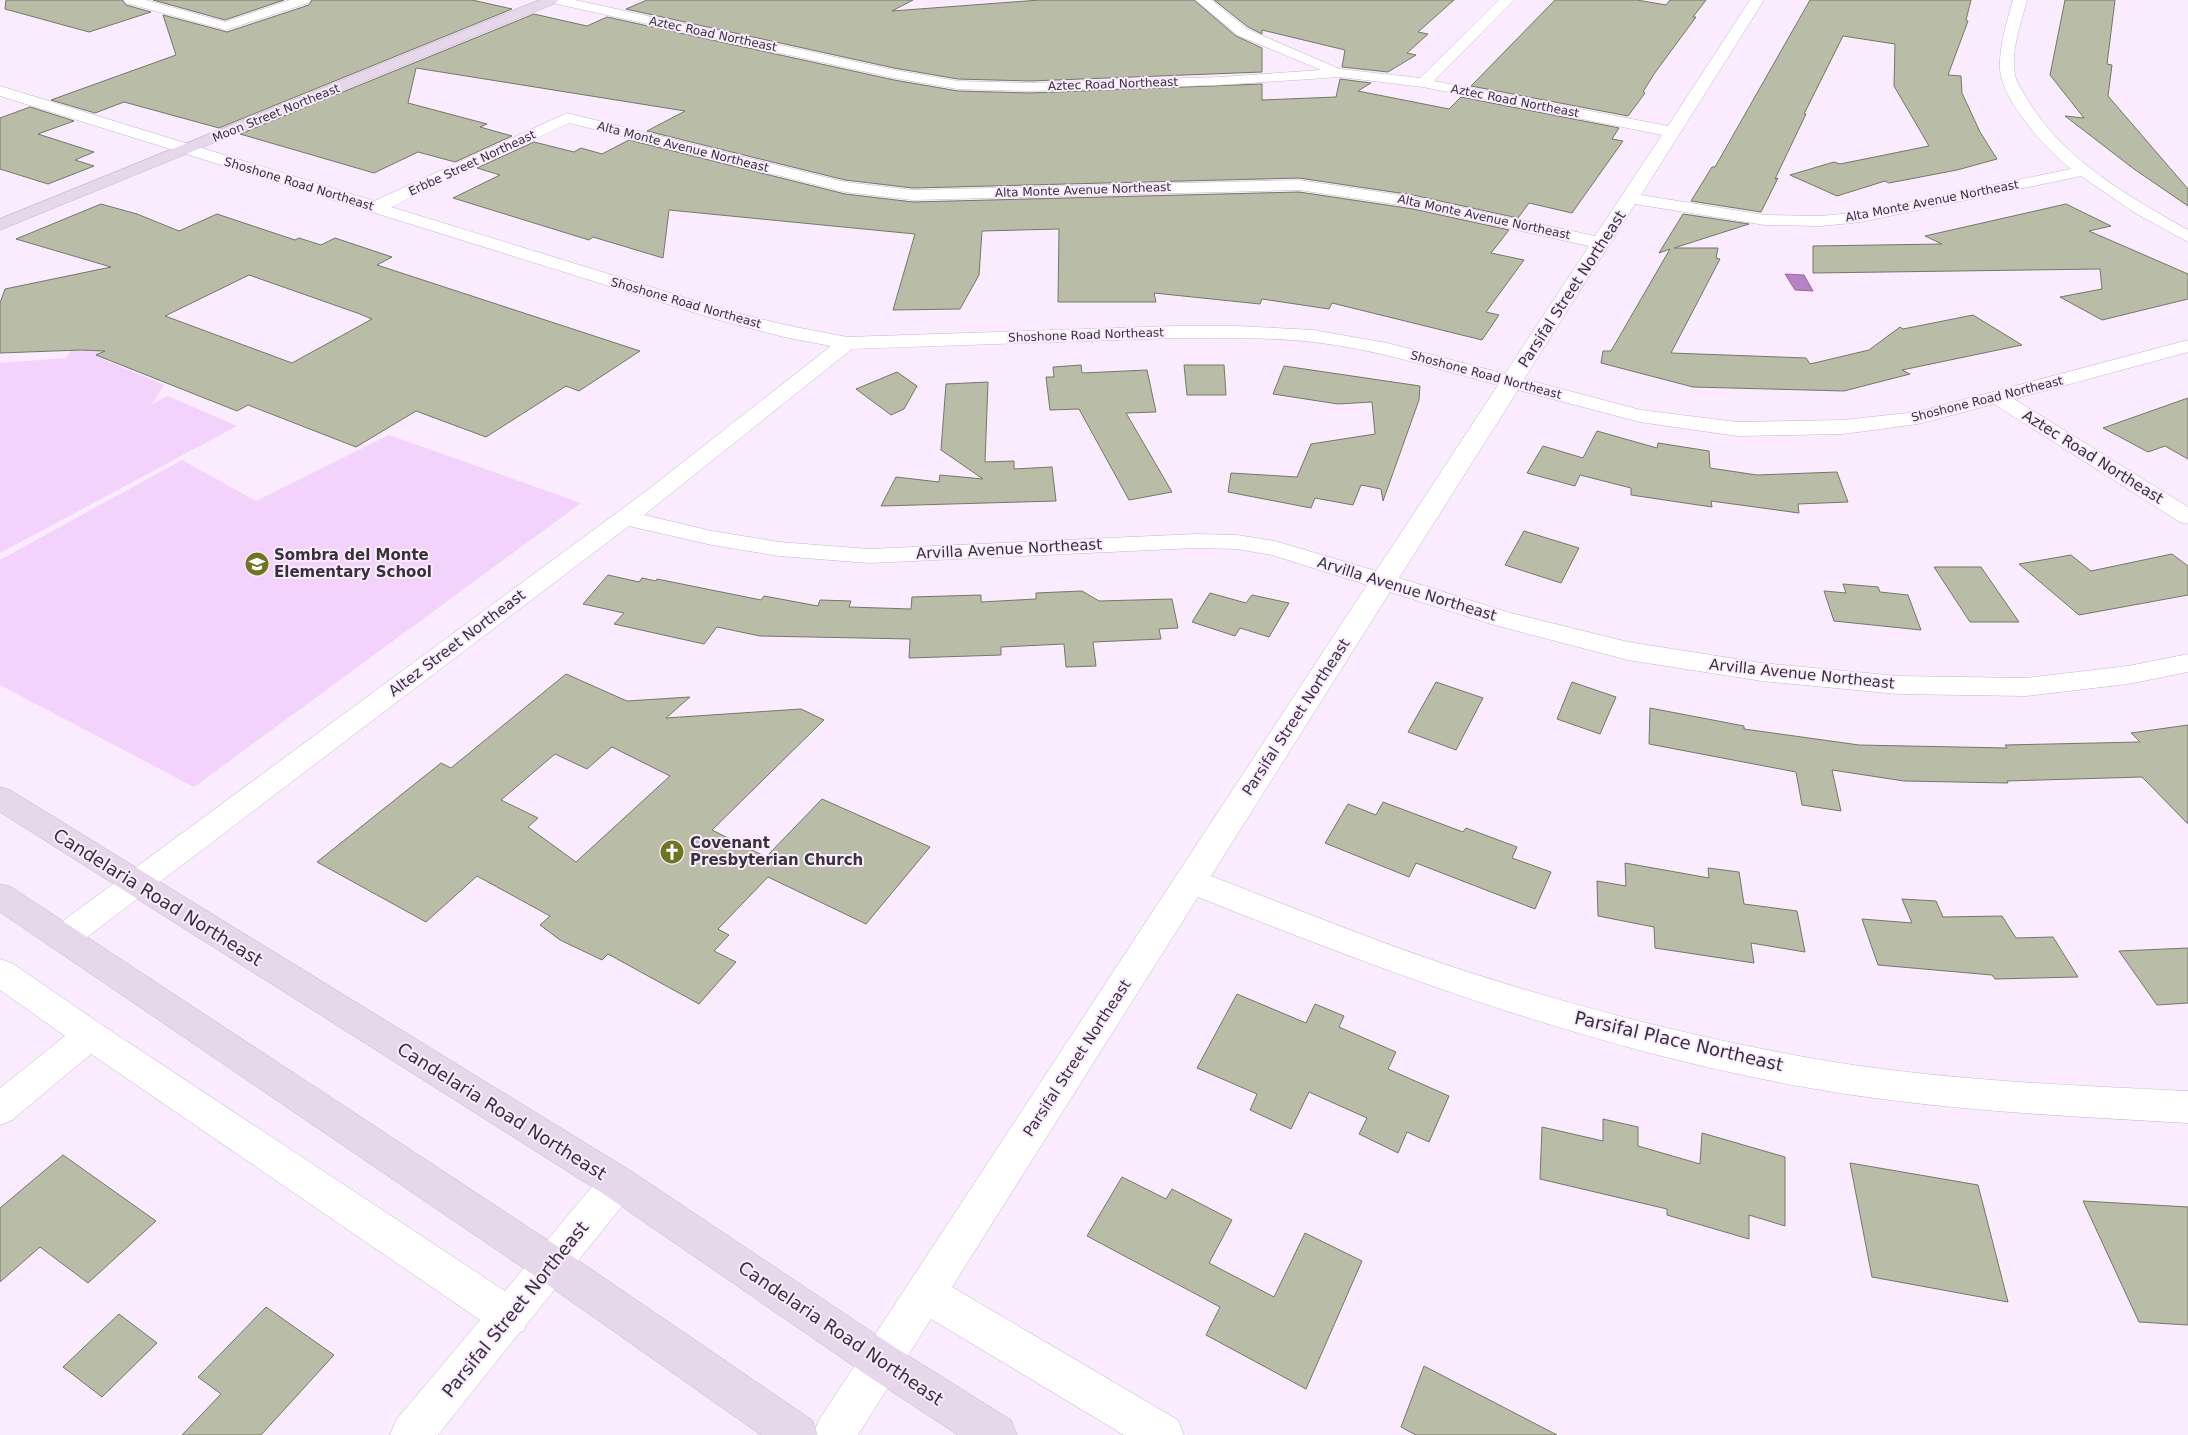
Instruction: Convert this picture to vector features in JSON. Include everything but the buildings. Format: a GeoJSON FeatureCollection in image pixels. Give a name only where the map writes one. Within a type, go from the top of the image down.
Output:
{"type":"FeatureCollection","features":[{"type":"Feature","properties":{"kind":"main road","name":"Moon Street Northeast"},"geometry":{"type":"LineString","coordinates":[[0,225],[551,0]]}},
{"type":"Feature","properties":{"kind":"main road","name":"Candelaria Road Northeast"},"geometry":{"type":"LineString","coordinates":[[0,798],[618,1183],[882,1362],[996,1435]]}},
{"type":"Feature","properties":{"kind":"main road"},"geometry":{"type":"LineString","coordinates":[[0,896],[552,1265],[797,1435]]}},
{"type":"Feature","properties":{"kind":"street"},"geometry":{"type":"LineString","coordinates":[[131,0],[226,26],[303,0]]}},
{"type":"Feature","properties":{"kind":"street","name":"Aztec Road Northeast"},"geometry":{"type":"LineString","coordinates":[[557,0],[894,74],[958,85],[1030,86],[1220,81],[1340,72],[1423,83],[1672,132]]}},
{"type":"Feature","properties":{"kind":"street"},"geometry":{"type":"LineString","coordinates":[[1203,0],[1242,32],[1340,72]]}},
{"type":"Feature","properties":{"kind":"street"},"geometry":{"type":"LineString","coordinates":[[1423,83],[1508,0]]}},
{"type":"Feature","properties":{"kind":"street","name":"Parsifal Street Northeast"},"geometry":{"type":"LineString","coordinates":[[834,1435],[1382,581],[1758,0]]}},
{"type":"Feature","properties":{"kind":"street"},"geometry":{"type":"LineString","coordinates":[[2020,0],[2010,46],[2009,79],[2025,111],[2048,137],[2083,171],[2188,237]]}},
{"type":"Feature","properties":{"kind":"street","name":"Shoshone Road Northeast"},"geometry":{"type":"LineString","coordinates":[[0,91],[185,150],[722,315],[784,331],[847,343],[1237,332],[1313,336],[1387,349],[1640,416],[1738,429],[1862,425],[1918,418],[2188,346]]}},
{"type":"Feature","properties":{"kind":"street","name":"Alta Monte Avenue Northeast"},"geometry":{"type":"LineString","coordinates":[[567,118],[845,187],[913,195],[1299,184],[1353,190],[1414,201],[1601,243]]}},
{"type":"Feature","properties":{"kind":"street","name":"Erbbe Street Northeast"},"geometry":{"type":"LineString","coordinates":[[376,208],[567,118]]}},
{"type":"Feature","properties":{"kind":"street","name":"Alta Monte Avenue Northeast"},"geometry":{"type":"LineString","coordinates":[[1630,198],[1765,220],[1821,221],[1861,217],[2083,171]]}},
{"type":"Feature","properties":{"kind":"street","name":"Altez Street Northeast"},"geometry":{"type":"LineString","coordinates":[[63,938],[625,518],[847,343]]}},
{"type":"Feature","properties":{"kind":"street","name":"Aztec Road Northeast"},"geometry":{"type":"LineString","coordinates":[[1997,397],[2188,517]]}},
{"type":"Feature","properties":{"kind":"street","name":"Arvilla Avenue Northeast"},"geometry":{"type":"LineString","coordinates":[[625,518],[712,538],[779,550],[869,556],[1196,541],[1237,542],[1275,548],[1500,618],[1628,651],[1762,672],[1898,685],[2026,687],[2128,675],[2188,663]]}},
{"type":"Feature","properties":{"kind":"street","name":"Parsifal Place Northeast"},"geometry":{"type":"LineString","coordinates":[[1191,881],[1382,955],[1502,996],[1652,1039],[1813,1073],[1988,1096],[2188,1107]]}},
{"type":"Feature","properties":{"kind":"street"},"geometry":{"type":"LineString","coordinates":[[0,972],[90,1035],[510,1317]]}},
{"type":"Feature","properties":{"kind":"street"},"geometry":{"type":"LineString","coordinates":[[0,1109],[90,1035]]}},
{"type":"Feature","properties":{"kind":"street","name":"Parsifal Street Northeast"},"geometry":{"type":"LineString","coordinates":[[411,1435],[510,1317],[618,1183]]}},
{"type":"Feature","properties":{"kind":"street"},"geometry":{"type":"LineString","coordinates":[[925,1293],[1163,1435]]}},
{"type":"Feature","properties":{"kind":"shaded area"},"geometry":{"type":"Polygon","coordinates":[[[1785,274],[1804,275],[1813,291],[1795,290],[1785,274]]]}},
{"type":"Feature","properties":{"kind":"shaded area"},"geometry":{"type":"Polygon","coordinates":[[[94,314],[144,334],[98,357],[164,385],[152,404],[168,396],[237,426],[0,553],[0,363],[66,358],[94,314]]]}},
{"type":"Feature","properties":{"kind":"shaded area"},"geometry":{"type":"Polygon","coordinates":[[[389,435],[581,503],[194,787],[0,685],[0,560],[182,460],[256,501],[389,435]]]}},
{"type":"Feature","properties":{"kind":"place","name":"Sombra del Monte Elementary School"},"geometry":{"type":"Point","coordinates":[257,564]}},
{"type":"Feature","properties":{"kind":"place","name":"Covenant Presbyterian Church"},"geometry":{"type":"Point","coordinates":[672,852]}}]}
